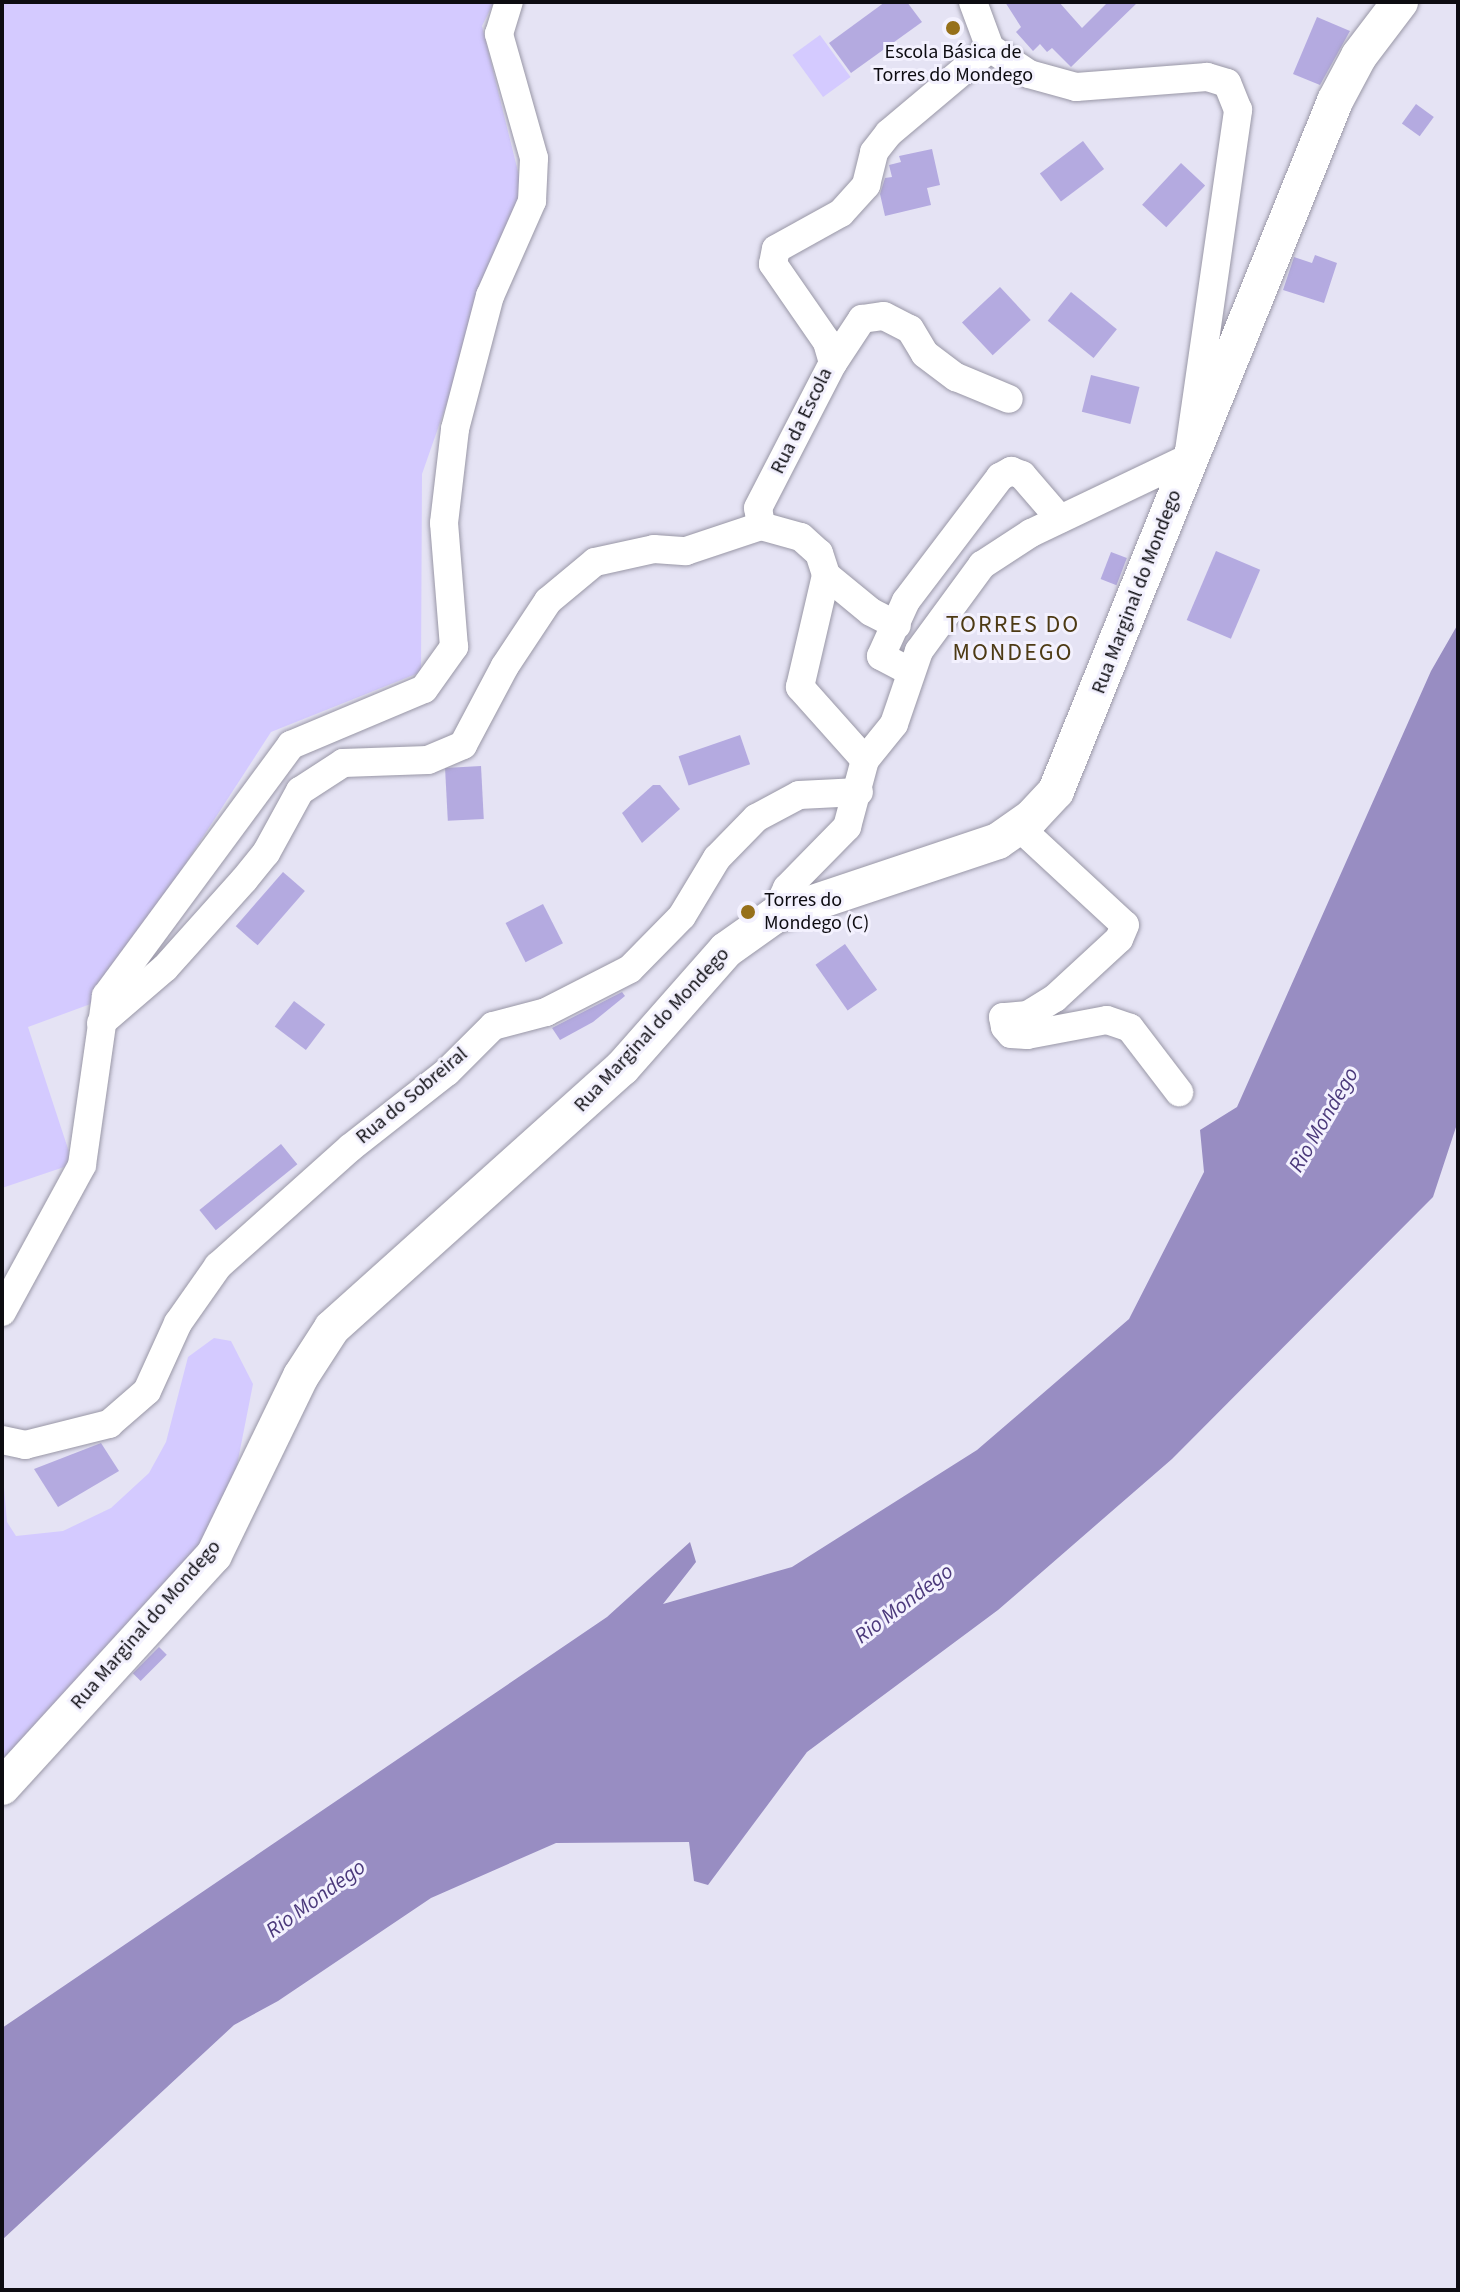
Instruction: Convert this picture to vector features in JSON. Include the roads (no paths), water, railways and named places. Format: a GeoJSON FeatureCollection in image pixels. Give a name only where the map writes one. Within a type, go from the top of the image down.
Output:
{"type":"FeatureCollection","features":[{"type":"Feature","properties":{"kind":"main road","name":"Rua Marginal do Mondego"},"geometry":{"type":"LineString","coordinates":[[2,1787],[214,1555],[301,1376],[332,1328],[514,1170],[622,1068],[726,950],[774,916],[998,841],[1019,827],[1056,791],[1068,768],[1188,458],[1335,101],[1359,56],[1400,2]]}},
{"type":"Feature","properties":{"kind":"street"},"geometry":{"type":"LineString","coordinates":[[2,1312],[82,1165],[99,1024],[106,996],[291,745],[424,689],[454,647],[444,523],[455,429],[490,296],[532,201],[534,158],[499,34],[509,2]]}},
{"type":"Feature","properties":{"kind":"street"},"geometry":{"type":"LineString","coordinates":[[774,916],[787,888],[847,827],[859,792],[865,760],[894,724],[924,643],[974,573],[1003,549],[1188,458],[1238,110],[1227,83],[1207,77],[1076,87],[1029,74],[990,48],[973,2]]}},
{"type":"Feature","properties":{"kind":"street","name":"Rua da Escola"},"geometry":{"type":"LineString","coordinates":[[761,526],[758,508],[833,363],[827,342],[773,264],[776,249],[841,213],[866,185],[874,152],[889,133],[990,48]]}},
{"type":"Feature","properties":{"kind":"street"},"geometry":{"type":"LineString","coordinates":[[833,363],[862,319],[884,316],[910,329],[925,354],[956,377],[1009,399]]}},
{"type":"Feature","properties":{"kind":"street"},"geometry":{"type":"LineString","coordinates":[[911,672],[881,656],[906,601],[1003,474],[1022,475],[1060,519]]}},
{"type":"Feature","properties":{"kind":"street"},"geometry":{"type":"LineString","coordinates":[[99,1024],[165,968],[244,880],[266,853],[300,791],[343,763],[428,760],[463,745],[505,666],[548,601],[595,562],[654,549],[686,551],[761,526],[801,537],[819,553],[826,575],[800,687],[865,760]]}},
{"type":"Feature","properties":{"kind":"street"},"geometry":{"type":"LineString","coordinates":[[826,575],[871,612],[897,625]]}},
{"type":"Feature","properties":{"kind":"street","name":"Rua do Sobreiral"},"geometry":{"type":"LineString","coordinates":[[2,1440],[25,1445],[109,1424],[147,1391],[178,1323],[218,1266],[350,1148],[447,1072],[493,1026],[546,1012],[630,969],[682,916],[717,858],[756,818],[799,795],[859,792]]}},
{"type":"Feature","properties":{"kind":"street"},"geometry":{"type":"LineString","coordinates":[[1019,827],[1125,925],[1119,939],[1055,998],[1028,1015],[1003,1017],[1005,1027],[1011,1034],[1027,1035],[1107,1020],[1130,1028],[1179,1092]]}},
{"type":"Feature","properties":{"kind":"water","name":"Rio Mondego"},"geometry":{"type":"Polygon","coordinates":[[[1458,624],[1458,1121],[1433,1197],[1172,1459],[998,1610],[807,1752],[708,1885],[694,1881],[689,1842],[556,1843],[431,1898],[278,2001],[234,2025],[2,2240],[2,2028],[607,1617],[690,1542],[696,1562],[663,1604],[792,1567],[977,1450],[1129,1319],[1204,1172],[1200,1130],[1237,1107],[1431,671],[1458,624]]]}},
{"type":"Feature","properties":{"kind":"place","name":"Escola Básica de Torres do Mondego"},"geometry":{"type":"Point","coordinates":[953,28]}},
{"type":"Feature","properties":{"kind":"place","name":"Torres do Mondego (C)"},"geometry":{"type":"Point","coordinates":[748,912]}},
{"type":"Feature","properties":{"kind":"district","name":"TORRES DO MONDEGO"},"geometry":{"type":"Point","coordinates":[1013,639]}}]}
